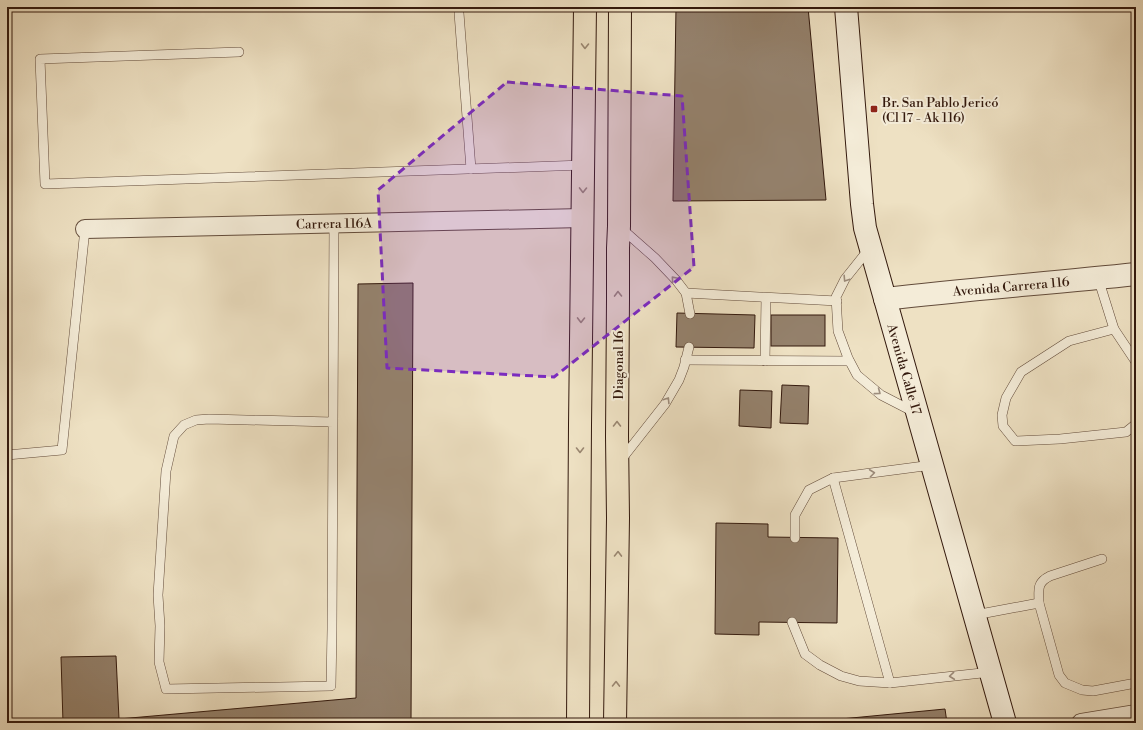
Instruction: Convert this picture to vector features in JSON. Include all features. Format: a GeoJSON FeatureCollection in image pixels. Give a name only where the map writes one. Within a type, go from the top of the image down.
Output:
{"type":"FeatureCollection","features":[{"type":"Feature","properties":{"kind":"main road"},"geometry":{"type":"LineString","coordinates":[[578,723],[585,7]]}},
{"type":"Feature","properties":{"kind":"main road","name":"Diagonal 16"},"geometry":{"type":"LineString","coordinates":[[616,723],[620,7]]}},
{"type":"Feature","properties":{"kind":"main road","name":"Avenida Calle 17"},"geometry":{"type":"LineString","coordinates":[[846,7],[865,228],[1006,723]]}},
{"type":"Feature","properties":{"kind":"main road","name":"Avenida Carrera 116"},"geometry":{"type":"LineString","coordinates":[[886,299],[979,288],[1136,274]]}},
{"type":"Feature","properties":{"kind":"street","name":"Carrera 116A"},"geometry":{"type":"LineString","coordinates":[[85,229],[582,218]]}},
{"type":"Feature","properties":{"kind":"street"},"geometry":{"type":"LineString","coordinates":[[1081,723],[1136,714]]}},
{"type":"Feature","properties":{"kind":"lane"},"geometry":{"type":"LineString","coordinates":[[459,14],[471,169]]}},
{"type":"Feature","properties":{"kind":"lane"},"geometry":{"type":"LineString","coordinates":[[239,52],[40,59],[45,184],[583,165]]}},
{"type":"Feature","properties":{"kind":"lane"},"geometry":{"type":"LineString","coordinates":[[333,422],[196,420],[184,426],[174,436],[166,471],[158,595],[160,626],[159,662],[166,689],[331,686],[333,422],[334,223]]}},
{"type":"Feature","properties":{"kind":"lane"},"geometry":{"type":"LineString","coordinates":[[619,226],[655,258],[676,280],[686,294],[690,314]]}},
{"type":"Feature","properties":{"kind":"lane"},"geometry":{"type":"LineString","coordinates":[[7,455],[62,450],[85,229]]}},
{"type":"Feature","properties":{"kind":"lane"},"geometry":{"type":"LineString","coordinates":[[870,248],[845,279],[836,297],[838,331],[849,361],[857,376],[881,395],[918,415]]}},
{"type":"Feature","properties":{"kind":"lane"},"geometry":{"type":"LineString","coordinates":[[1098,278],[1114,329],[1136,362]]}},
{"type":"Feature","properties":{"kind":"lane"},"geometry":{"type":"LineString","coordinates":[[686,294],[837,301]]}},
{"type":"Feature","properties":{"kind":"lane"},"geometry":{"type":"LineString","coordinates":[[766,298],[766,361]]}},
{"type":"Feature","properties":{"kind":"lane"},"geometry":{"type":"LineString","coordinates":[[1114,329],[1069,342],[1022,372],[1006,398],[1002,415],[1004,426],[1015,441],[1060,439],[1126,432],[1136,424]]}},
{"type":"Feature","properties":{"kind":"lane"},"geometry":{"type":"LineString","coordinates":[[618,464],[665,404],[679,380],[689,347]]}},
{"type":"Feature","properties":{"kind":"lane"},"geometry":{"type":"LineString","coordinates":[[685,360],[849,361]]}},
{"type":"Feature","properties":{"kind":"lane"},"geometry":{"type":"LineString","coordinates":[[795,538],[795,515],[809,490],[833,478],[933,465]]}},
{"type":"Feature","properties":{"kind":"lane"},"geometry":{"type":"LineString","coordinates":[[833,478],[890,683]]}},
{"type":"Feature","properties":{"kind":"lane"},"geometry":{"type":"LineString","coordinates":[[1102,559],[1050,576],[1043,579],[1039,585],[1039,603],[1058,675],[1065,682],[1082,690],[1093,691],[1136,683]]}},
{"type":"Feature","properties":{"kind":"lane"},"geometry":{"type":"LineString","coordinates":[[975,615],[1039,603]]}},
{"type":"Feature","properties":{"kind":"lane"},"geometry":{"type":"LineString","coordinates":[[792,622],[805,654],[820,665],[841,676],[859,681],[890,683],[991,672]]}},
{"type":"Feature","properties":{"kind":"highlighted area"},"geometry":{"type":"Polygon","coordinates":[[[507,82],[682,96],[694,267],[554,377],[387,368],[378,190],[507,82]]]}},
{"type":"Feature","properties":{"kind":"building"},"geometry":{"type":"Polygon","coordinates":[[[676,7],[808,7],[826,200],[673,201],[676,7]]]}},
{"type":"Feature","properties":{"kind":"building"},"geometry":{"type":"Polygon","coordinates":[[[413,283],[411,723],[63,723],[61,657],[116,656],[119,719],[356,698],[358,284],[413,283]]]}},
{"type":"Feature","properties":{"kind":"building"},"geometry":{"type":"Polygon","coordinates":[[[677,313],[755,315],[754,348],[676,347],[677,313]]]}},
{"type":"Feature","properties":{"kind":"building"},"geometry":{"type":"Polygon","coordinates":[[[771,315],[825,315],[825,346],[771,346],[771,315]]]}},
{"type":"Feature","properties":{"kind":"building"},"geometry":{"type":"Polygon","coordinates":[[[782,385],[809,386],[808,424],[780,423],[782,385]]]}},
{"type":"Feature","properties":{"kind":"building"},"geometry":{"type":"Polygon","coordinates":[[[740,390],[772,391],[771,428],[739,426],[740,390]]]}},
{"type":"Feature","properties":{"kind":"building"},"geometry":{"type":"Polygon","coordinates":[[[716,523],[768,524],[768,537],[838,538],[837,623],[759,622],[759,635],[715,634],[716,523]]]}},
{"type":"Feature","properties":{"kind":"building"},"geometry":{"type":"Polygon","coordinates":[[[945,709],[947,723],[842,723],[841,719],[945,709]]]}},
{"type":"Feature","properties":{"kind":"place","name":"Br. San Pablo Jericó (Cl 17 - Ak 116)"},"geometry":{"type":"Point","coordinates":[874,109]}}]}
